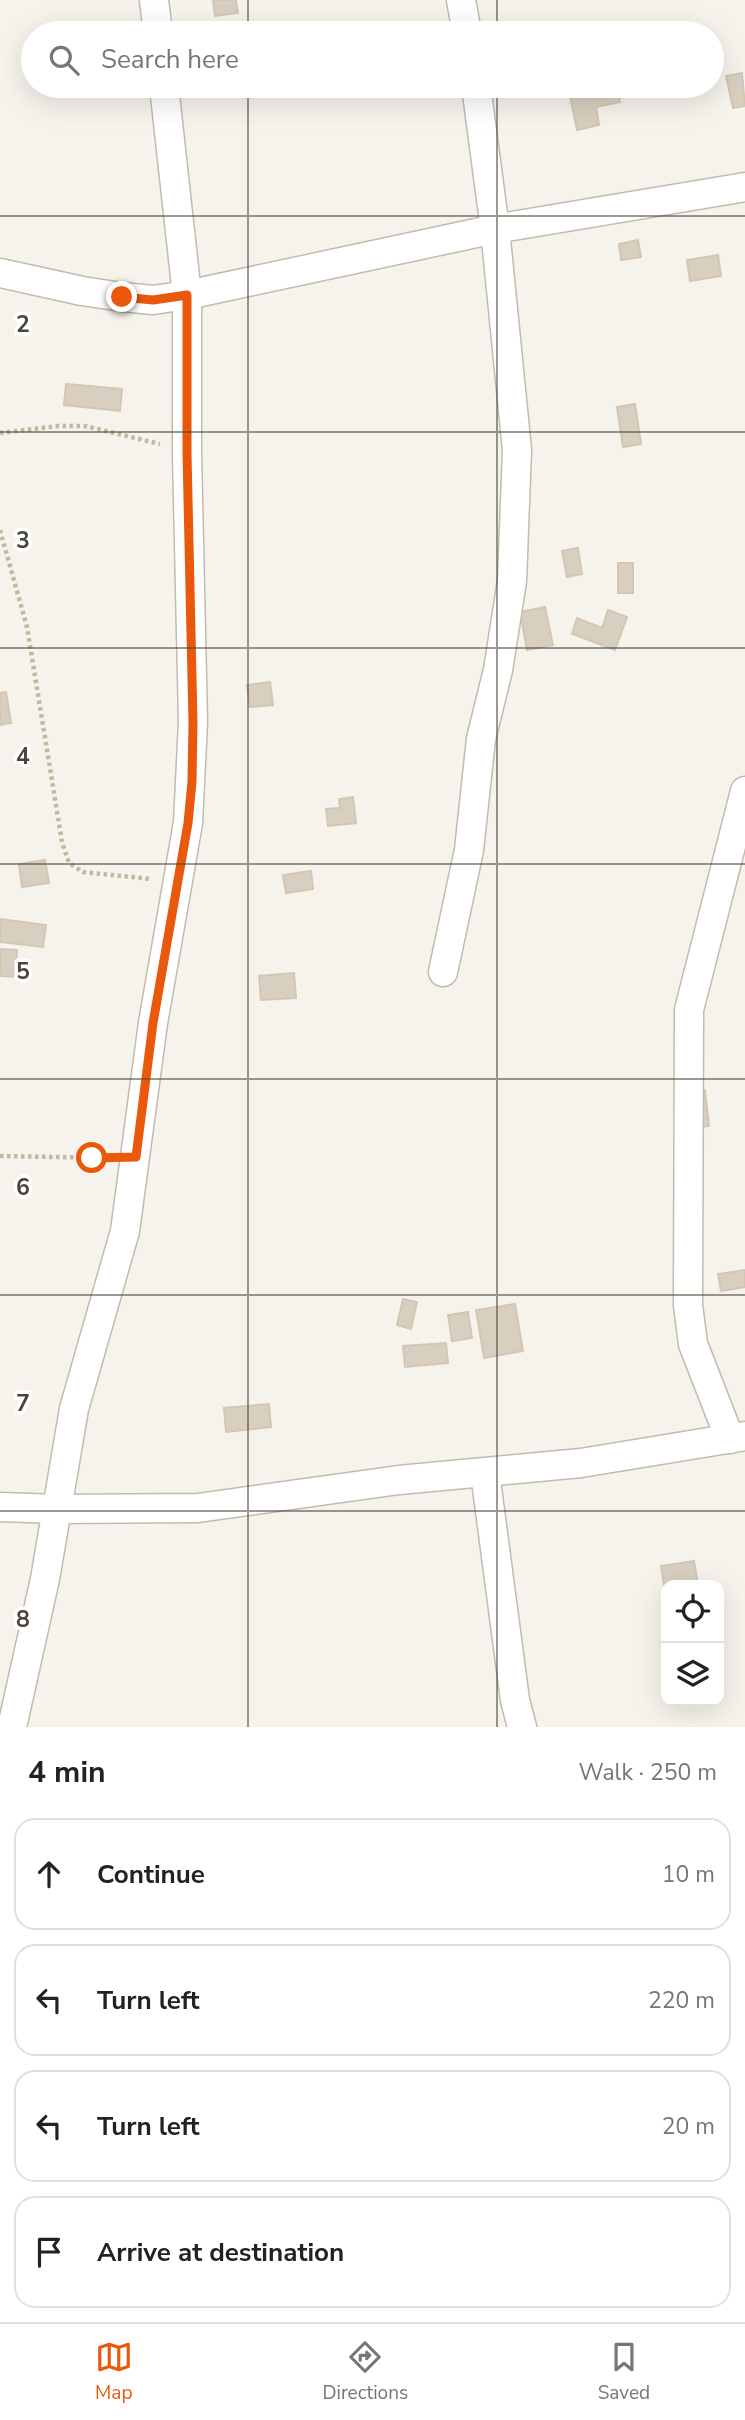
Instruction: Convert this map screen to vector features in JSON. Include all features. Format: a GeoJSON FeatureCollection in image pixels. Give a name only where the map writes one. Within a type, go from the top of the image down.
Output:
{"type":"FeatureCollection","features":[{"type":"Feature","properties":{"kind":"street"},"geometry":{"type":"LineString","coordinates":[[154,0],[157,21]]}},
{"type":"Feature","properties":{"kind":"street"},"geometry":{"type":"LineString","coordinates":[[461,0],[465,21]]}},
{"type":"Feature","properties":{"kind":"street"},"geometry":{"type":"LineString","coordinates":[[12,1727],[58,1509],[74,1409],[104,1296],[125,1231],[153,1023],[188,823],[192,770],[187,295],[165,98]]}},
{"type":"Feature","properties":{"kind":"street"},"geometry":{"type":"LineString","coordinates":[[443,972],[469,850],[481,739],[498,670],[512,581],[517,450],[495,229],[479,98]]}},
{"type":"Feature","properties":{"kind":"street"},"geometry":{"type":"LineString","coordinates":[[0,273],[82,291],[153,300],[495,229],[745,187]]}},
{"type":"Feature","properties":{"kind":"street"},"geometry":{"type":"LineString","coordinates":[[0,1507],[198,1507],[399,1480],[581,1463],[738,1438],[693,1344],[688,1306],[689,1010],[745,792]]}},
{"type":"Feature","properties":{"kind":"street"},"geometry":{"type":"LineString","coordinates":[[485,1473],[515,1700],[522,1727]]}},
{"type":"Feature","properties":{"kind":"path"},"geometry":{"type":"LineString","coordinates":[[0,433],[58,425],[85,426],[148,439],[187,454]]}},
{"type":"Feature","properties":{"kind":"path"},"geometry":{"type":"LineString","coordinates":[[0,530],[27,627],[62,842],[69,863],[83,872],[151,879],[177,878]]}},
{"type":"Feature","properties":{"kind":"path"},"geometry":{"type":"LineString","coordinates":[[0,1156],[136,1157]]}},
{"type":"Feature","properties":{"kind":"building"},"geometry":{"type":"Polygon","coordinates":[[[213,0],[236,0],[238,13],[215,16],[213,0]]]}},
{"type":"Feature","properties":{"kind":"building"},"geometry":{"type":"Polygon","coordinates":[[[742,73],[745,106],[733,108],[726,76],[742,73]]]}},
{"type":"Feature","properties":{"kind":"building"},"geometry":{"type":"Polygon","coordinates":[[[570,98],[619,98],[620,102],[596,107],[599,125],[577,130],[570,98]]]}},
{"type":"Feature","properties":{"kind":"building"},"geometry":{"type":"Polygon","coordinates":[[[638,240],[641,257],[621,260],[619,244],[638,240]]]}},
{"type":"Feature","properties":{"kind":"building"},"geometry":{"type":"Polygon","coordinates":[[[718,255],[721,276],[690,281],[687,260],[718,255]]]}},
{"type":"Feature","properties":{"kind":"building"},"geometry":{"type":"Polygon","coordinates":[[[66,384],[122,389],[120,411],[64,405],[66,384]]]}},
{"type":"Feature","properties":{"kind":"building"},"geometry":{"type":"Polygon","coordinates":[[[635,404],[641,444],[623,447],[617,407],[635,404]]]}},
{"type":"Feature","properties":{"kind":"building"},"geometry":{"type":"Polygon","coordinates":[[[578,548],[582,574],[567,577],[562,551],[578,548]]]}},
{"type":"Feature","properties":{"kind":"building"},"geometry":{"type":"Polygon","coordinates":[[[618,563],[633,563],[633,593],[618,593],[618,563]]]}},
{"type":"Feature","properties":{"kind":"building"},"geometry":{"type":"Polygon","coordinates":[[[545,607],[553,645],[527,650],[520,612],[545,607]]]}},
{"type":"Feature","properties":{"kind":"building"},"geometry":{"type":"Polygon","coordinates":[[[608,610],[627,617],[615,650],[572,634],[577,618],[602,628],[608,610]]]}},
{"type":"Feature","properties":{"kind":"building"},"geometry":{"type":"Polygon","coordinates":[[[270,682],[273,705],[250,707],[247,685],[270,682]]]}},
{"type":"Feature","properties":{"kind":"building"},"geometry":{"type":"Polygon","coordinates":[[[6,692],[11,723],[0,725],[0,693],[6,692]]]}},
{"type":"Feature","properties":{"kind":"building"},"geometry":{"type":"Polygon","coordinates":[[[353,797],[356,823],[328,826],[326,809],[340,808],[339,799],[353,797]]]}},
{"type":"Feature","properties":{"kind":"building"},"geometry":{"type":"Polygon","coordinates":[[[45,860],[49,883],[22,887],[19,864],[45,860]]]}},
{"type":"Feature","properties":{"kind":"building"},"geometry":{"type":"Polygon","coordinates":[[[311,871],[313,889],[286,893],[283,875],[311,871]]]}},
{"type":"Feature","properties":{"kind":"building"},"geometry":{"type":"Polygon","coordinates":[[[0,919],[46,925],[43,947],[0,942],[0,919]]]}},
{"type":"Feature","properties":{"kind":"building"},"geometry":{"type":"Polygon","coordinates":[[[0,949],[17,950],[15,977],[0,976],[0,949]]]}},
{"type":"Feature","properties":{"kind":"building"},"geometry":{"type":"Polygon","coordinates":[[[294,973],[296,998],[261,1000],[259,976],[294,973]]]}},
{"type":"Feature","properties":{"kind":"building"},"geometry":{"type":"Polygon","coordinates":[[[705,1090],[709,1126],[693,1128],[688,1092],[705,1090]]]}},
{"type":"Feature","properties":{"kind":"building"},"geometry":{"type":"Polygon","coordinates":[[[745,1270],[745,1287],[721,1291],[718,1274],[745,1270]]]}},
{"type":"Feature","properties":{"kind":"building"},"geometry":{"type":"Polygon","coordinates":[[[403,1299],[417,1302],[411,1329],[397,1325],[403,1299]]]}},
{"type":"Feature","properties":{"kind":"building"},"geometry":{"type":"Polygon","coordinates":[[[515,1304],[523,1351],[484,1358],[476,1310],[515,1304]]]}},
{"type":"Feature","properties":{"kind":"building"},"geometry":{"type":"Polygon","coordinates":[[[468,1312],[472,1338],[452,1341],[448,1315],[468,1312]]]}},
{"type":"Feature","properties":{"kind":"building"},"geometry":{"type":"Polygon","coordinates":[[[446,1343],[448,1363],[405,1367],[403,1346],[446,1343]]]}},
{"type":"Feature","properties":{"kind":"building"},"geometry":{"type":"Polygon","coordinates":[[[269,1404],[271,1427],[226,1432],[224,1408],[269,1404]]]}},
{"type":"Feature","properties":{"kind":"building"},"geometry":{"type":"Polygon","coordinates":[[[694,1561],[697,1580],[663,1580],[661,1566],[694,1561]]]}},
{"type":"Feature","properties":{"kind":"route"},"geometry":{"type":"LineString","coordinates":[[92,1158],[136,1157],[153,1023],[188,823],[192,782],[187,295],[153,300],[122,297]]}}]}
